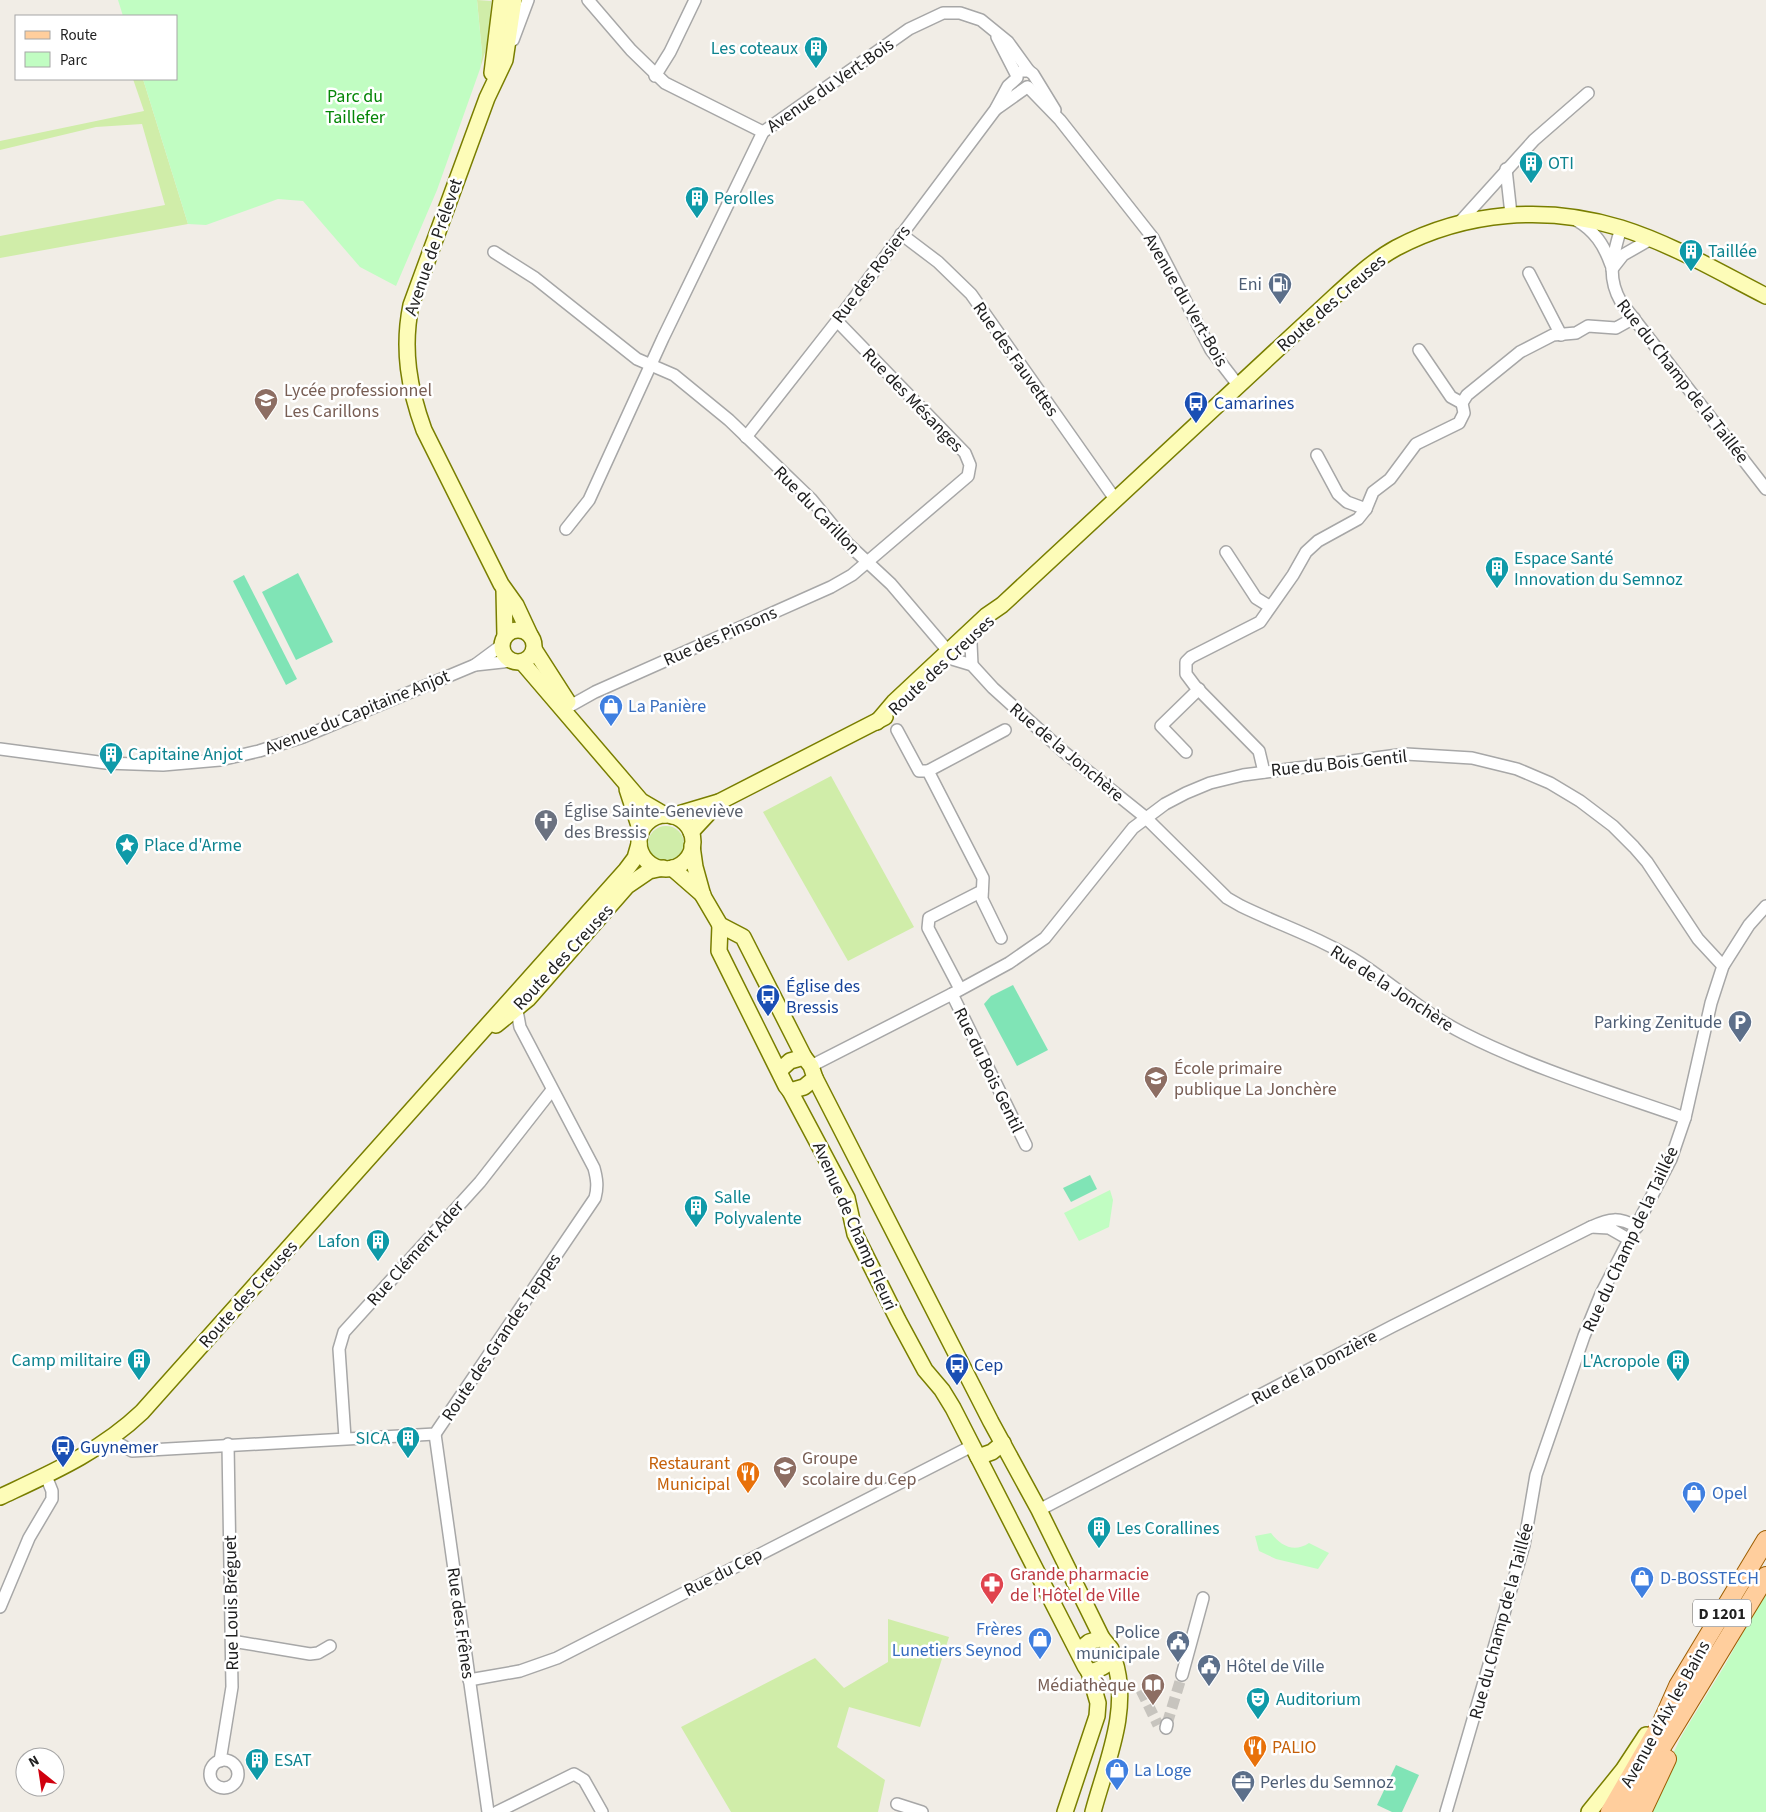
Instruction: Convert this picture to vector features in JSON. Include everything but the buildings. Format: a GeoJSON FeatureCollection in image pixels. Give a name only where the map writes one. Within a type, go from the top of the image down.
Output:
{"type":"FeatureCollection","features":[{"type":"Feature","properties":{"kind":"main road","name":"Avenue d'Aix les Bains"},"geometry":{"type":"LineString","coordinates":[[1610,1812],[1662,1722],[1678,1686],[1766,1540]]}},
{"type":"Feature","properties":{"kind":"main road","name":"Avenue d'Aix les Bains"},"geometry":{"type":"LineString","coordinates":[[1625,1812],[1652,1763],[1766,1576]]}},
{"type":"Feature","properties":{"kind":"main road","name":"D 1201"},"geometry":{"type":"LineString","coordinates":[[1642,1812],[1708,1673]]}},
{"type":"Feature","properties":{"kind":"street","name":"Avenue de Prélevet"},"geometry":{"type":"LineString","coordinates":[[501,0],[495,60],[486,98],[411,305],[407,325],[407,368],[415,405],[424,430],[504,590],[516,605],[532,642],[594,744]]}},
{"type":"Feature","properties":{"kind":"street","name":"Avenue de Prélevet"},"geometry":{"type":"LineString","coordinates":[[486,98],[505,60],[514,0]]}},
{"type":"Feature","properties":{"kind":"street"},"geometry":{"type":"LineString","coordinates":[[505,60],[528,0]]}},
{"type":"Feature","properties":{"kind":"street"},"geometry":{"type":"LineString","coordinates":[[588,0],[655,76],[673,89],[763,132]]}},
{"type":"Feature","properties":{"kind":"street"},"geometry":{"type":"LineString","coordinates":[[655,76],[670,52],[695,0]]}},
{"type":"Feature","properties":{"kind":"street","name":"Avenue du Vert-Bois"},"geometry":{"type":"LineString","coordinates":[[650,365],[763,132],[909,29],[933,16],[960,13],[981,20],[1008,42],[1030,80],[1042,87],[1060,120],[1153,238],[1211,350],[1238,385]]}},
{"type":"Feature","properties":{"kind":"street","name":"Avenue du Vert-Bois"},"geometry":{"type":"LineString","coordinates":[[994,31],[1019,84],[1030,80]]}},
{"type":"Feature","properties":{"kind":"street","name":"Rue des Rosiers"},"geometry":{"type":"LineString","coordinates":[[746,438],[837,321],[995,110],[1008,86],[1017,77]]}},
{"type":"Feature","properties":{"kind":"street","name":"Rue des Rosiers"},"geometry":{"type":"LineString","coordinates":[[995,110],[1030,80]]}},
{"type":"Feature","properties":{"kind":"street"},"geometry":{"type":"LineString","coordinates":[[1459,223],[1534,140],[1588,93]]}},
{"type":"Feature","properties":{"kind":"street"},"geometry":{"type":"LineString","coordinates":[[1506,169],[1511,214]]}},
{"type":"Feature","properties":{"kind":"street","name":"Route des Creuses"},"geometry":{"type":"LineString","coordinates":[[669,816],[719,802],[877,722],[894,702],[950,655],[986,616],[1002,605],[1238,385],[1364,270],[1395,249],[1459,223],[1511,214],[1566,215],[1621,228],[1651,239],[1766,296]]}},
{"type":"Feature","properties":{"kind":"street","name":"Rue du Champ de la Taillée"},"geometry":{"type":"LineString","coordinates":[[1566,215],[1588,226],[1597,236],[1607,252],[1612,269]]}},
{"type":"Feature","properties":{"kind":"street","name":"Rue du Champ de la Taillée"},"geometry":{"type":"LineString","coordinates":[[1621,228],[1615,247],[1612,269],[1613,287],[1634,318],[1766,489]]}},
{"type":"Feature","properties":{"kind":"street","name":"Rue des Fauvettes"},"geometry":{"type":"LineString","coordinates":[[901,234],[938,262],[970,294],[1115,499]]}},
{"type":"Feature","properties":{"kind":"street"},"geometry":{"type":"LineString","coordinates":[[1612,269],[1623,255],[1651,239]]}},
{"type":"Feature","properties":{"kind":"street","name":"Rue du Carillon"},"geometry":{"type":"LineString","coordinates":[[494,252],[535,278],[636,359],[674,376],[729,420],[811,498],[832,526],[891,584],[950,655]]}},
{"type":"Feature","properties":{"kind":"street"},"geometry":{"type":"LineString","coordinates":[[1530,274],[1561,335]]}},
{"type":"Feature","properties":{"kind":"street"},"geometry":{"type":"LineString","coordinates":[[1264,772],[1259,751],[1186,674],[1186,662],[1191,657],[1260,622],[1269,606],[1293,576],[1306,552],[1318,541],[1358,519],[1366,509],[1373,492],[1390,479],[1416,444],[1459,423],[1464,413],[1462,403],[1471,391],[1520,352],[1553,335],[1576,333],[1588,326],[1616,328],[1634,318]]}},
{"type":"Feature","properties":{"kind":"street","name":"Rue des Mésanges"},"geometry":{"type":"LineString","coordinates":[[837,321],[965,453],[970,465],[968,476],[962,483],[868,562]]}},
{"type":"Feature","properties":{"kind":"street"},"geometry":{"type":"LineString","coordinates":[[1418,350],[1451,397],[1462,403]]}},
{"type":"Feature","properties":{"kind":"street"},"geometry":{"type":"LineString","coordinates":[[566,529],[589,500],[650,365]]}},
{"type":"Feature","properties":{"kind":"street"},"geometry":{"type":"LineString","coordinates":[[1317,455],[1338,494],[1347,502],[1366,509]]}},
{"type":"Feature","properties":{"kind":"street"},"geometry":{"type":"LineString","coordinates":[[1226,552],[1256,598],[1269,606]]}},
{"type":"Feature","properties":{"kind":"street","name":"Rue des Pinsons"},"geometry":{"type":"LineString","coordinates":[[570,706],[595,692],[831,586],[852,575],[868,562]]}},
{"type":"Feature","properties":{"kind":"street","name":"Avenue de Prélevet"},"geometry":{"type":"LineString","coordinates":[[503,640],[504,590]]}},
{"type":"Feature","properties":{"kind":"street","name":"Route des Creuses"},"geometry":{"type":"LineString","coordinates":[[950,655],[971,642],[993,621],[1002,605]]}},
{"type":"Feature","properties":{"kind":"street"},"geometry":{"type":"LineString","coordinates":[[517,630],[532,642],[530,657],[517,662],[504,655],[503,640],[517,630]]}},
{"type":"Feature","properties":{"kind":"street","name":"Avenue du Capitaine Anjot"},"geometry":{"type":"LineString","coordinates":[[475,665],[503,640]]}},
{"type":"Feature","properties":{"kind":"street"},"geometry":{"type":"LineString","coordinates":[[950,655],[972,665],[971,642]]}},
{"type":"Feature","properties":{"kind":"street","name":"Avenue de Prélevet"},"geometry":{"type":"LineString","coordinates":[[517,662],[594,744],[641,801],[669,816]]}},
{"type":"Feature","properties":{"kind":"street","name":"Avenue du Capitaine Anjot"},"geometry":{"type":"LineString","coordinates":[[0,749],[106,763],[163,765],[220,760],[259,751],[304,737],[475,665],[517,662]]}},
{"type":"Feature","properties":{"kind":"street","name":"Rue de la Jonchère"},"geometry":{"type":"LineString","coordinates":[[972,665],[993,688],[1064,752],[1145,817],[1215,886],[1240,906],[1339,950],[1360,963],[1432,1017],[1465,1034],[1596,1089],[1686,1118]]}},
{"type":"Feature","properties":{"kind":"street"},"geometry":{"type":"LineString","coordinates":[[1186,752],[1161,726],[1199,689]]}},
{"type":"Feature","properties":{"kind":"street"},"geometry":{"type":"LineString","coordinates":[[897,730],[919,770],[928,771],[1005,730]]}},
{"type":"Feature","properties":{"kind":"street","name":"Rue du Bois Gentil"},"geometry":{"type":"LineString","coordinates":[[810,1067],[1009,963],[1045,938],[1133,828],[1145,817],[1165,804],[1210,783],[1264,772],[1406,754],[1472,758],[1528,773],[1580,801],[1618,831],[1647,862],[1698,939],[1723,966]]}},
{"type":"Feature","properties":{"kind":"street"},"geometry":{"type":"LineString","coordinates":[[928,771],[983,878],[982,899],[1001,938]]}},
{"type":"Feature","properties":{"kind":"street","name":"Avenue de Prélevet"},"geometry":{"type":"LineString","coordinates":[[624,781],[640,838]]}},
{"type":"Feature","properties":{"kind":"street","name":"Route des Creuses"},"geometry":{"type":"LineString","coordinates":[[692,839],[719,802]]}},
{"type":"Feature","properties":{"kind":"street"},"geometry":{"type":"LineString","coordinates":[[703,896],[668,868],[647,860],[640,838],[653,818],[669,816],[684,822],[692,839],[695,867],[703,896],[720,925]]}},
{"type":"Feature","properties":{"kind":"street","name":"Route des Creuses"},"geometry":{"type":"LineString","coordinates":[[0,1496],[46,1476],[87,1455],[111,1439],[142,1412],[626,870],[635,858],[640,838]]}},
{"type":"Feature","properties":{"kind":"street"},"geometry":{"type":"LineString","coordinates":[[668,868],[686,860],[692,839]]}},
{"type":"Feature","properties":{"kind":"street","name":"Route des Creuses"},"geometry":{"type":"LineString","coordinates":[[464,1052],[528,999],[627,886],[649,871],[668,868]]}},
{"type":"Feature","properties":{"kind":"street"},"geometry":{"type":"LineString","coordinates":[[956,992],[928,928],[929,918],[982,891]]}},
{"type":"Feature","properties":{"kind":"street","name":"Rue du Champ de la Taillée"},"geometry":{"type":"LineString","coordinates":[[1446,1812],[1524,1545],[1536,1475],[1544,1448],[1584,1336],[1602,1294],[1671,1159],[1686,1118],[1711,1003],[1723,966],[1749,925],[1766,906]]}},
{"type":"Feature","properties":{"kind":"street","name":"Avenue de Champ Fleuri"},"geometry":{"type":"LineString","coordinates":[[1065,1812],[1097,1716],[1098,1703],[1089,1672],[972,1446],[942,1390],[925,1370],[855,1234],[847,1198],[781,1077],[780,1070],[719,951],[720,925],[743,937],[991,1422],[1039,1510],[1102,1638],[1111,1649],[1119,1673],[1120,1712],[1093,1812]]}},
{"type":"Feature","properties":{"kind":"street"},"geometry":{"type":"LineString","coordinates":[[515,1010],[516,997],[531,975]]}},
{"type":"Feature","properties":{"kind":"street","name":"Rue du Bois Gentil"},"geometry":{"type":"LineString","coordinates":[[956,992],[1026,1145]]}},
{"type":"Feature","properties":{"kind":"street","name":"Route des Grandes Teppes"},"geometry":{"type":"LineString","coordinates":[[111,1439],[132,1451],[228,1444],[435,1434],[594,1198],[598,1183],[594,1168],[520,1027],[515,1010]]}},
{"type":"Feature","properties":{"kind":"street"},"geometry":{"type":"LineString","coordinates":[[780,1070],[790,1062],[810,1067],[804,1087],[790,1091]]}},
{"type":"Feature","properties":{"kind":"street","name":"Rue Clément Ader"},"geometry":{"type":"LineString","coordinates":[[345,1438],[339,1349],[344,1332],[480,1182],[552,1090]]}},
{"type":"Feature","properties":{"kind":"street","name":"Rue de la Donzière"},"geometry":{"type":"LineString","coordinates":[[1039,1510],[1393,1326],[1591,1227],[1616,1218],[1637,1226]]}},
{"type":"Feature","properties":{"kind":"street"},"geometry":{"type":"LineString","coordinates":[[1591,1227],[1609,1228],[1630,1240]]}},
{"type":"Feature","properties":{"kind":"street"},"geometry":{"type":"LineString","coordinates":[[991,1422],[978,1427],[972,1446],[992,1452],[1003,1443]]}},
{"type":"Feature","properties":{"kind":"street","name":"Rue des Frênes"},"geometry":{"type":"LineString","coordinates":[[435,1434],[488,1812]]}},
{"type":"Feature","properties":{"kind":"street","name":"Rue Louis Bréguet"},"geometry":{"type":"LineString","coordinates":[[220,1761],[232,1692],[228,1444]]}},
{"type":"Feature","properties":{"kind":"street","name":"Rue du Cep"},"geometry":{"type":"LineString","coordinates":[[469,1680],[520,1671],[557,1658],[972,1446]]}},
{"type":"Feature","properties":{"kind":"street"},"geometry":{"type":"LineString","coordinates":[[0,1607],[29,1538],[52,1499],[52,1491],[46,1476]]}},
{"type":"Feature","properties":{"kind":"street"},"geometry":{"type":"LineString","coordinates":[[1182,1674],[1203,1598]]}},
{"type":"Feature","properties":{"kind":"street"},"geometry":{"type":"LineString","coordinates":[[1078,1651],[1089,1642],[1102,1638]]}},
{"type":"Feature","properties":{"kind":"street"},"geometry":{"type":"LineString","coordinates":[[232,1640],[310,1654],[318,1653],[330,1646]]}},
{"type":"Feature","properties":{"kind":"street"},"geometry":{"type":"LineString","coordinates":[[1089,1672],[1103,1668],[1114,1659]]}},
{"type":"Feature","properties":{"kind":"street"},"geometry":{"type":"LineString","coordinates":[[1589,1812],[1623,1770],[1678,1686]]}},
{"type":"Feature","properties":{"kind":"street"},"geometry":{"type":"LineString","coordinates":[[497,1812],[574,1774],[584,1780],[602,1812]]}},
{"type":"Feature","properties":{"kind":"street"},"geometry":{"type":"LineString","coordinates":[[897,1804],[922,1812]]}},
{"type":"Feature","properties":{"kind":"green space","name":"Parc du Taillefer"},"geometry":{"type":"Polygon","coordinates":[[[118,0],[477,0],[482,53],[480,69],[437,190],[396,286],[360,267],[303,201],[278,199],[206,225],[188,224],[143,80],[178,80],[178,15],[123,15],[118,0]]]}},
{"type":"Feature","properties":{"kind":"green space"},"geometry":{"type":"Polygon","coordinates":[[[477,0],[491,1],[489,39],[480,69],[482,53],[477,0]]]}},
{"type":"Feature","properties":{"kind":"green space"},"geometry":{"type":"Polygon","coordinates":[[[133,80],[143,80],[188,224],[0,258],[0,236],[165,205],[142,124],[96,127],[0,150],[0,141],[144,111],[133,80]]]}},
{"type":"Feature","properties":{"kind":"green space"},"geometry":{"type":"Polygon","coordinates":[[[298,573],[333,642],[296,660],[262,592],[298,573]]]}},
{"type":"Feature","properties":{"kind":"green space"},"geometry":{"type":"Polygon","coordinates":[[[244,575],[297,679],[286,685],[233,581],[244,575]]]}},
{"type":"Feature","properties":{"kind":"green space"},"geometry":{"type":"Polygon","coordinates":[[[831,776],[914,927],[848,961],[763,812],[831,776]]]}},
{"type":"Feature","properties":{"kind":"green space"},"geometry":{"type":"Polygon","coordinates":[[[666,826],[678,832],[684,844],[678,856],[666,862],[654,856],[648,844],[654,832],[666,826]]]}},
{"type":"Feature","properties":{"kind":"green space"},"geometry":{"type":"Polygon","coordinates":[[[1013,985],[1048,1050],[1017,1066],[984,1004],[991,996],[1013,985]]]}},
{"type":"Feature","properties":{"kind":"green space"},"geometry":{"type":"Polygon","coordinates":[[[1090,1175],[1097,1189],[1071,1202],[1063,1188],[1090,1175]]]}},
{"type":"Feature","properties":{"kind":"green space"},"geometry":{"type":"Polygon","coordinates":[[[1110,1190],[1113,1200],[1109,1227],[1079,1241],[1064,1213],[1110,1190]]]}},
{"type":"Feature","properties":{"kind":"green space"},"geometry":{"type":"Polygon","coordinates":[[[1271,1533],[1283,1545],[1288,1547],[1293,1548],[1309,1543],[1329,1553],[1318,1569],[1276,1559],[1259,1551],[1255,1536],[1271,1533]]]}},
{"type":"Feature","properties":{"kind":"green space"},"geometry":{"type":"Polygon","coordinates":[[[1766,1591],[1766,1812],[1645,1812],[1682,1735],[1725,1665],[1766,1591]]]}},
{"type":"Feature","properties":{"kind":"green space"},"geometry":{"type":"Polygon","coordinates":[[[888,1619],[949,1637],[920,1727],[849,1707],[837,1747],[885,1780],[878,1812],[731,1812],[681,1727],[815,1658],[844,1688],[888,1662],[888,1619]]]}},
{"type":"Feature","properties":{"kind":"green space"},"geometry":{"type":"Polygon","coordinates":[[[1396,1765],[1419,1775],[1402,1812],[1392,1812],[1377,1805],[1396,1765]]]}},
{"type":"Feature","properties":{"kind":"tunnel"},"geometry":{"type":"LineString","coordinates":[[1167,1724],[1182,1675]]}},
{"type":"Feature","properties":{"kind":"tunnel"},"geometry":{"type":"LineString","coordinates":[[1141,1690],[1158,1725]]}},
{"type":"Feature","properties":{"kind":"place","name":"Les coteaux"},"geometry":{"type":"Point","coordinates":[816,69]}},
{"type":"Feature","properties":{"kind":"place","name":"OTI"},"geometry":{"type":"Point","coordinates":[1531,184]}},
{"type":"Feature","properties":{"kind":"place","name":"Perolles"},"geometry":{"type":"Point","coordinates":[697,219]}},
{"type":"Feature","properties":{"kind":"place","name":"Taillée"},"geometry":{"type":"Point","coordinates":[1691,272]}},
{"type":"Feature","properties":{"kind":"place","name":"Eni"},"geometry":{"type":"Point","coordinates":[1280,305]}},
{"type":"Feature","properties":{"kind":"place","name":"Lycée professionnel Les Carillons"},"geometry":{"type":"Point","coordinates":[266,421]}},
{"type":"Feature","properties":{"kind":"place","name":"Camarines"},"geometry":{"type":"Point","coordinates":[1196,424]}},
{"type":"Feature","properties":{"kind":"place","name":"Espace Santé Innovation du Semnoz"},"geometry":{"type":"Point","coordinates":[1497,589]}},
{"type":"Feature","properties":{"kind":"place","name":"La Panière"},"geometry":{"type":"Point","coordinates":[611,727]}},
{"type":"Feature","properties":{"kind":"place","name":"Capitaine Anjot"},"geometry":{"type":"Point","coordinates":[111,775]}},
{"type":"Feature","properties":{"kind":"place","name":"Église Sainte-Geneviève des Bressis"},"geometry":{"type":"Point","coordinates":[546,842]}},
{"type":"Feature","properties":{"kind":"place","name":"Place d'Arme"},"geometry":{"type":"Point","coordinates":[127,866]}},
{"type":"Feature","properties":{"kind":"place","name":"Église des Bressis"},"geometry":{"type":"Point","coordinates":[768,1017]}},
{"type":"Feature","properties":{"kind":"place","name":"Parking Zenitude"},"geometry":{"type":"Point","coordinates":[1740,1043]}},
{"type":"Feature","properties":{"kind":"place","name":"École primaire publique La Jonchère"},"geometry":{"type":"Point","coordinates":[1156,1099]}},
{"type":"Feature","properties":{"kind":"place","name":"Salle Polyvalente"},"geometry":{"type":"Point","coordinates":[696,1228]}},
{"type":"Feature","properties":{"kind":"place","name":"Lafon"},"geometry":{"type":"Point","coordinates":[378,1262]}},
{"type":"Feature","properties":{"kind":"place","name":"Camp militaire"},"geometry":{"type":"Point","coordinates":[139,1381]}},
{"type":"Feature","properties":{"kind":"place","name":"L'Acropole"},"geometry":{"type":"Point","coordinates":[1678,1382]}},
{"type":"Feature","properties":{"kind":"place","name":"Cep"},"geometry":{"type":"Point","coordinates":[957,1386]}},
{"type":"Feature","properties":{"kind":"place","name":"SICA"},"geometry":{"type":"Point","coordinates":[408,1459]}},
{"type":"Feature","properties":{"kind":"place","name":"Guynemer"},"geometry":{"type":"Point","coordinates":[63,1468]}},
{"type":"Feature","properties":{"kind":"place","name":"Groupe scolaire du Cep"},"geometry":{"type":"Point","coordinates":[785,1489]}},
{"type":"Feature","properties":{"kind":"place","name":"Restaurant Municipal"},"geometry":{"type":"Point","coordinates":[748,1494]}},
{"type":"Feature","properties":{"kind":"place","name":"Opel"},"geometry":{"type":"Point","coordinates":[1694,1514]}},
{"type":"Feature","properties":{"kind":"place","name":"Les Corallines"},"geometry":{"type":"Point","coordinates":[1099,1549]}},
{"type":"Feature","properties":{"kind":"place","name":"D-BOSSTECH"},"geometry":{"type":"Point","coordinates":[1642,1599]}},
{"type":"Feature","properties":{"kind":"place","name":"Grande pharmacie de l'Hôtel de Ville"},"geometry":{"type":"Point","coordinates":[992,1605]}},
{"type":"Feature","properties":{"kind":"place","name":"Frères Lunetiers Seynod"},"geometry":{"type":"Point","coordinates":[1040,1660]}},
{"type":"Feature","properties":{"kind":"place","name":"Police municipale"},"geometry":{"type":"Point","coordinates":[1178,1663]}},
{"type":"Feature","properties":{"kind":"place","name":"Hôtel de Ville"},"geometry":{"type":"Point","coordinates":[1209,1687]}},
{"type":"Feature","properties":{"kind":"place","name":"Médiathèque"},"geometry":{"type":"Point","coordinates":[1153,1706]}},
{"type":"Feature","properties":{"kind":"place","name":"Auditorium"},"geometry":{"type":"Point","coordinates":[1258,1720]}},
{"type":"Feature","properties":{"kind":"place","name":"PALIO"},"geometry":{"type":"Point","coordinates":[1255,1768]}},
{"type":"Feature","properties":{"kind":"place","name":"ESAT"},"geometry":{"type":"Point","coordinates":[257,1781]}},
{"type":"Feature","properties":{"kind":"place","name":"La Loge"},"geometry":{"type":"Point","coordinates":[1117,1791]}},
{"type":"Feature","properties":{"kind":"place","name":"Perles du Semnoz"},"geometry":{"type":"Point","coordinates":[1243,1803]}}]}
